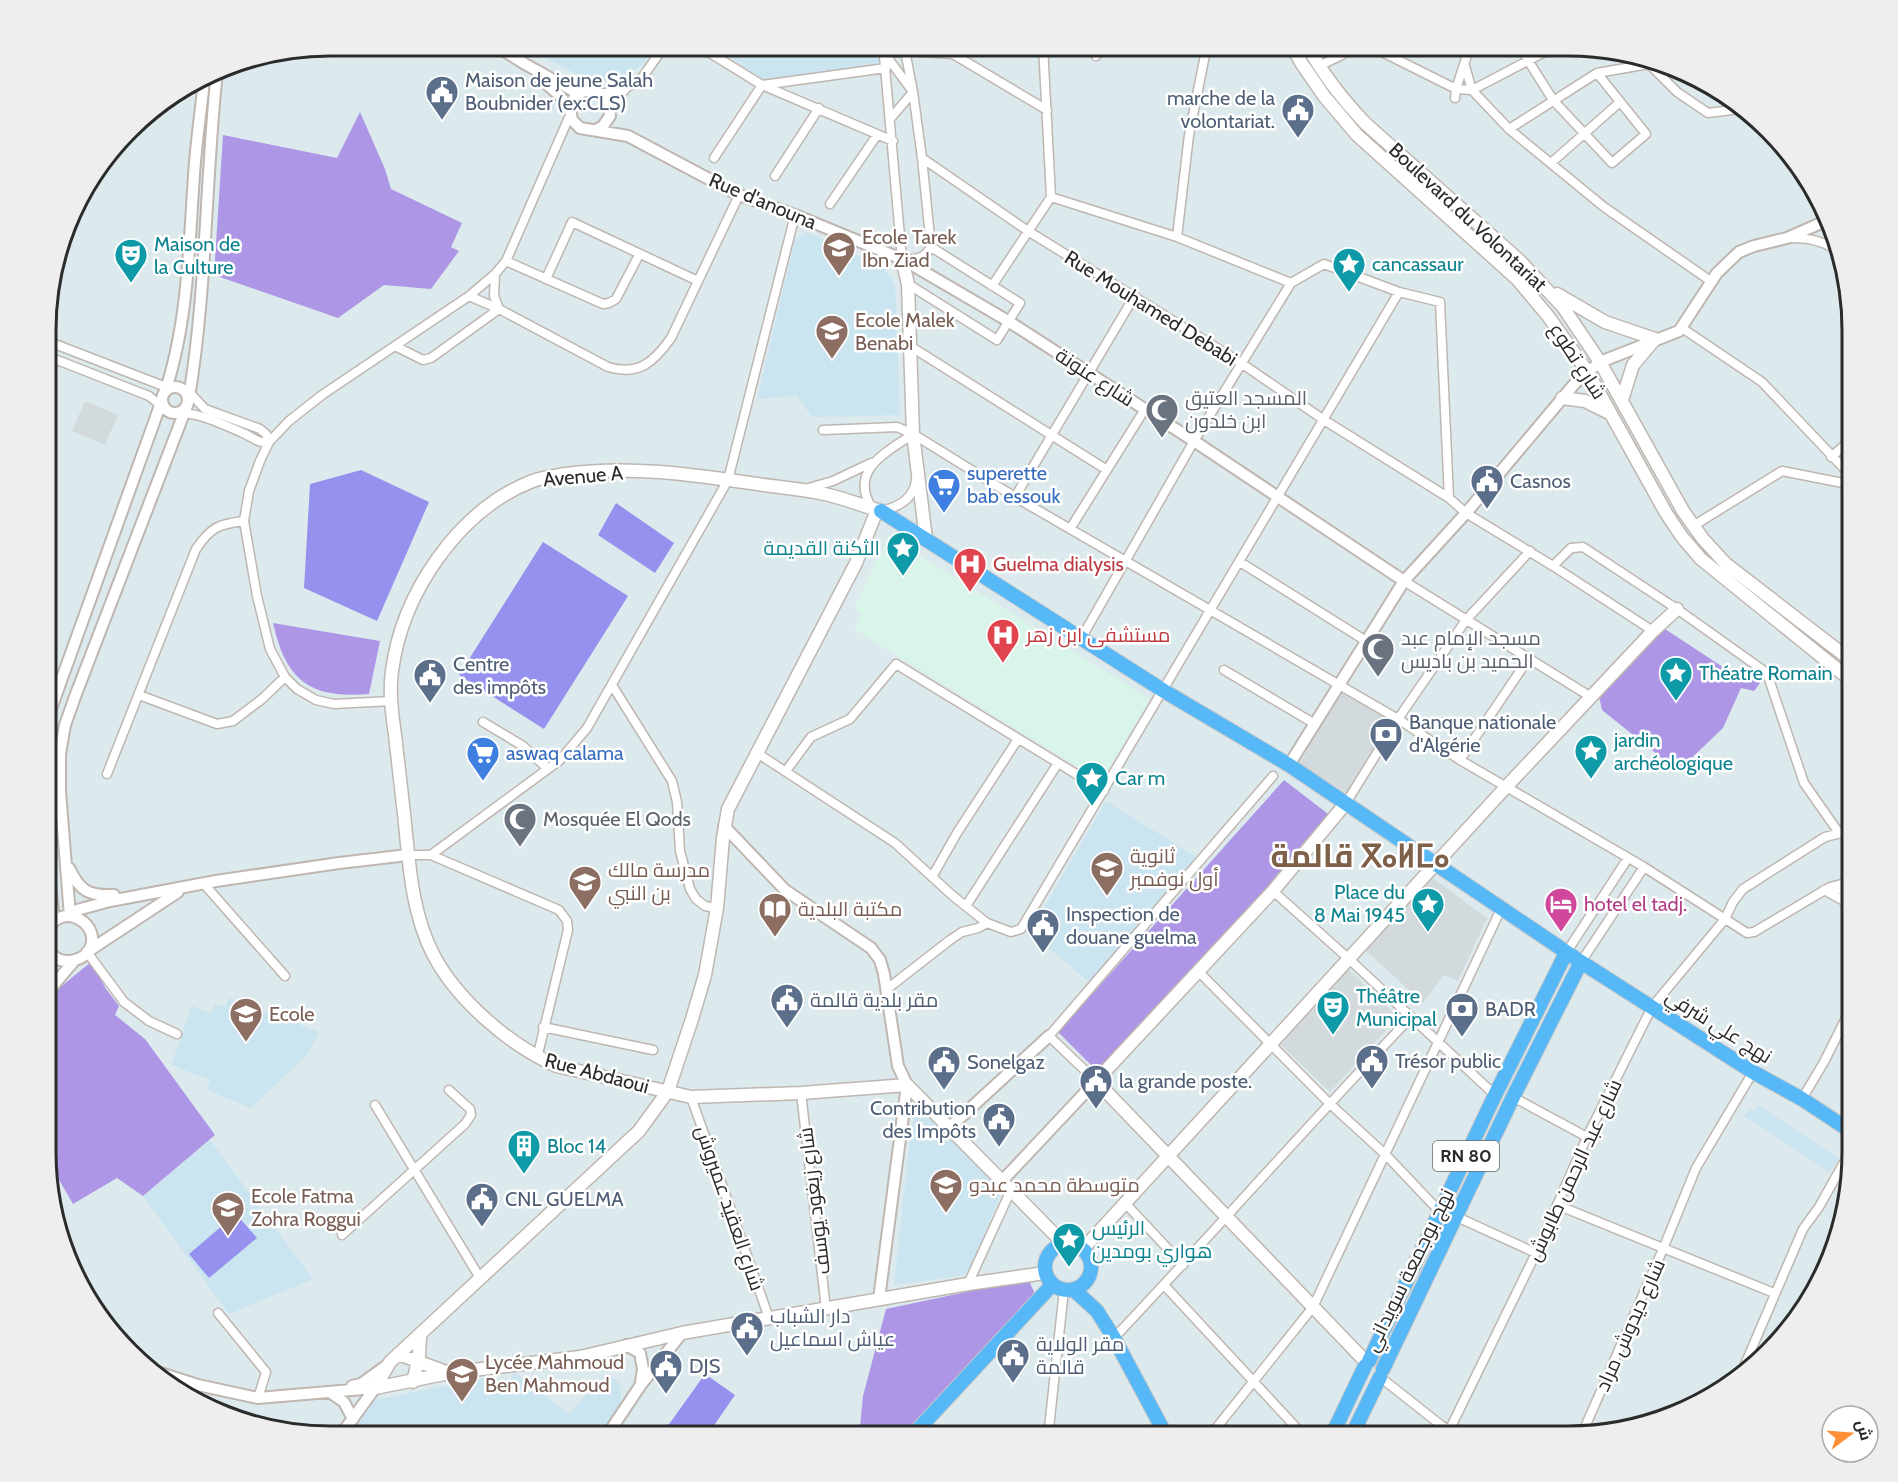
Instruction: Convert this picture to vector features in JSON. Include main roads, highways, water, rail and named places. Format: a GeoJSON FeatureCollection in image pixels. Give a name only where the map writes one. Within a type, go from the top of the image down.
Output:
{"type":"FeatureCollection","features":[{"type":"Feature","properties":{"kind":"main road","name":"شارع تطوع"},"geometry":{"type":"LineString","coordinates":[[1297,56],[1324,96],[1356,135],[1517,279],[1548,316],[1587,371],[1677,529],[1701,559],[1842,673]]}},
{"type":"Feature","properties":{"kind":"main road","name":"Boulevard du Volontariat"},"geometry":{"type":"LineString","coordinates":[[1313,56],[1346,102],[1366,124],[1520,261],[1563,307],[1600,362],[1654,461],[1702,539],[1726,564],[1842,654]]}},
{"type":"Feature","properties":{"kind":"main road"},"geometry":{"type":"LineString","coordinates":[[902,259],[908,284],[916,472],[926,539]]}},
{"type":"Feature","properties":{"kind":"main road"},"geometry":{"type":"LineString","coordinates":[[1544,285],[1570,303],[1605,322],[1655,339],[1633,365],[1622,400]]}},
{"type":"Feature","properties":{"kind":"main road"},"geometry":{"type":"LineString","coordinates":[[1562,398],[1585,401],[1600,407],[1614,417]]}},
{"type":"Feature","properties":{"kind":"main road"},"geometry":{"type":"LineString","coordinates":[[1641,469],[1654,461]]}},
{"type":"Feature","properties":{"kind":"main road","name":"Avenue A"},"geometry":{"type":"LineString","coordinates":[[408,855],[391,701],[391,673],[399,636],[427,577],[444,551],[487,507],[510,491],[533,480],[579,472],[642,471],[728,480],[799,491],[849,500],[877,510]]}},
{"type":"Feature","properties":{"kind":"main road"},"geometry":{"type":"LineString","coordinates":[[877,510],[856,563],[728,809],[724,826],[717,908],[705,975],[668,1091],[639,1131],[386,1366],[385,1374],[375,1388],[449,1373],[580,1357],[682,1333],[968,1284],[1059,1284],[1081,1286],[1088,1278],[1090,1259],[1083,1249],[1064,1244],[1056,1247],[1046,1258],[1059,1284],[1097,1311]]}},
{"type":"Feature","properties":{"kind":"main road","name":"نهج علي شرفي"},"geometry":{"type":"LineString","coordinates":[[877,510],[1082,637],[1164,691],[1289,765],[1566,953],[1842,1125]]}},
{"type":"Feature","properties":{"kind":"main road"},"geometry":{"type":"LineString","coordinates":[[1083,1249],[1506,787],[1653,631],[1677,609]]}},
{"type":"Feature","properties":{"kind":"main road"},"geometry":{"type":"LineString","coordinates":[[1346,803],[1273,891],[1096,1081],[1367,1363],[1374,1360],[1379,1362],[1382,1373]]}},
{"type":"Feature","properties":{"kind":"main road","name":"Rue Abdaoui"},"geometry":{"type":"LineString","coordinates":[[408,855],[422,930],[433,955],[481,1016],[537,1058],[556,1066],[691,1097],[801,1093],[907,1085],[1064,1244]]}},
{"type":"Feature","properties":{"kind":"main road","name":"نهج بوجمعة سويداني"},"geometry":{"type":"LineString","coordinates":[[1336,1426],[1566,953]]}},
{"type":"Feature","properties":{"kind":"main road","name":"نهج بوجمعة سويداني"},"geometry":{"type":"LineString","coordinates":[[1356,1426],[1513,1097],[1581,962]]}},
{"type":"Feature","properties":{"kind":"main road"},"geometry":{"type":"LineString","coordinates":[[1088,1278],[1097,1311],[1161,1426]]}},
{"type":"Feature","properties":{"kind":"main road"},"geometry":{"type":"LineString","coordinates":[[922,1426],[1059,1284]]}},
{"type":"Feature","properties":{"kind":"main road"},"geometry":{"type":"LineString","coordinates":[[413,1382],[420,1336]]}},
{"type":"Feature","properties":{"kind":"main road"},"geometry":{"type":"LineString","coordinates":[[398,1354],[449,1373]]}},
{"type":"Feature","properties":{"kind":"place","name":"Maison de jeune Salah Boubnider (ex:CLS)"},"geometry":{"type":"Point","coordinates":[442,121]}},
{"type":"Feature","properties":{"kind":"place","name":"marche de la volontariat."},"geometry":{"type":"Point","coordinates":[1298,139]}},
{"type":"Feature","properties":{"kind":"place","name":"Ecole Tarek Ibn Ziad"},"geometry":{"type":"Point","coordinates":[839,277]}},
{"type":"Feature","properties":{"kind":"place","name":"Maison de la Culture"},"geometry":{"type":"Point","coordinates":[131,284]}},
{"type":"Feature","properties":{"kind":"place","name":"cancassaur"},"geometry":{"type":"Point","coordinates":[1349,293]}},
{"type":"Feature","properties":{"kind":"place","name":"Ecole Malek Benabi"},"geometry":{"type":"Point","coordinates":[832,360]}},
{"type":"Feature","properties":{"kind":"place","name":"المسجد العتيق ابن خلدون"},"geometry":{"type":"Point","coordinates":[1162,439]}},
{"type":"Feature","properties":{"kind":"place","name":"Casnos"},"geometry":{"type":"Point","coordinates":[1487,510]}},
{"type":"Feature","properties":{"kind":"place","name":"superette bab essouk"},"geometry":{"type":"Point","coordinates":[944,514]}},
{"type":"Feature","properties":{"kind":"place","name":"الثكنة القديمة"},"geometry":{"type":"Point","coordinates":[903,577]}},
{"type":"Feature","properties":{"kind":"place","name":"Guelma dialysis"},"geometry":{"type":"Point","coordinates":[970,593]}},
{"type":"Feature","properties":{"kind":"place","name":"مستشفى ابن زهر"},"geometry":{"type":"Point","coordinates":[1003,664]}},
{"type":"Feature","properties":{"kind":"place","name":"مسجد الإمام عبد الحميد بن باديس"},"geometry":{"type":"Point","coordinates":[1378,678]}},
{"type":"Feature","properties":{"kind":"place","name":"Théatre Romain"},"geometry":{"type":"Point","coordinates":[1676,702]}},
{"type":"Feature","properties":{"kind":"place","name":"Centre des impôts"},"geometry":{"type":"Point","coordinates":[430,704]}},
{"type":"Feature","properties":{"kind":"place","name":"Banque nationale d'Algérie"},"geometry":{"type":"Point","coordinates":[1386,763]}},
{"type":"Feature","properties":{"kind":"place","name":"jardin archéologique"},"geometry":{"type":"Point","coordinates":[1591,780]}},
{"type":"Feature","properties":{"kind":"place","name":"aswaq calama"},"geometry":{"type":"Point","coordinates":[483,782]}},
{"type":"Feature","properties":{"kind":"place","name":"Car m"},"geometry":{"type":"Point","coordinates":[1092,807]}},
{"type":"Feature","properties":{"kind":"place","name":"Mosquée El Qods"},"geometry":{"type":"Point","coordinates":[520,848]}},
{"type":"Feature","properties":{"kind":"place","name":"ثانوية أول نوفمبر"},"geometry":{"type":"Point","coordinates":[1107,897]}},
{"type":"Feature","properties":{"kind":"place","name":"مدرسة مالك بن النبي"},"geometry":{"type":"Point","coordinates":[585,911]}},
{"type":"Feature","properties":{"kind":"place","name":"Place du 8 Mai 1945"},"geometry":{"type":"Point","coordinates":[1428,933]}},
{"type":"Feature","properties":{"kind":"place","name":"hotel el tadj."},"geometry":{"type":"Point","coordinates":[1561,933]}},
{"type":"Feature","properties":{"kind":"place","name":"مكتبة البلدية"},"geometry":{"type":"Point","coordinates":[775,938]}},
{"type":"Feature","properties":{"kind":"place","name":"Inspection de douane guelma"},"geometry":{"type":"Point","coordinates":[1043,954]}},
{"type":"Feature","properties":{"kind":"place","name":"مقر بلدية قالمة"},"geometry":{"type":"Point","coordinates":[787,1029]}},
{"type":"Feature","properties":{"kind":"place","name":"Théâtre Municipal"},"geometry":{"type":"Point","coordinates":[1333,1036]}},
{"type":"Feature","properties":{"kind":"place","name":"BADR"},"geometry":{"type":"Point","coordinates":[1462,1038]}},
{"type":"Feature","properties":{"kind":"place","name":"Ecole"},"geometry":{"type":"Point","coordinates":[246,1043]}},
{"type":"Feature","properties":{"kind":"place","name":"Trésor public"},"geometry":{"type":"Point","coordinates":[1372,1090]}},
{"type":"Feature","properties":{"kind":"place","name":"Sonelgaz"},"geometry":{"type":"Point","coordinates":[944,1091]}},
{"type":"Feature","properties":{"kind":"place","name":"la grande poste."},"geometry":{"type":"Point","coordinates":[1096,1110]}},
{"type":"Feature","properties":{"kind":"place","name":"Contribution des Impôts"},"geometry":{"type":"Point","coordinates":[999,1148]}},
{"type":"Feature","properties":{"kind":"place","name":"Bloc 14"},"geometry":{"type":"Point","coordinates":[524,1175]}},
{"type":"Feature","properties":{"kind":"place","name":"متوسطة محمد عبدو"},"geometry":{"type":"Point","coordinates":[946,1214]}},
{"type":"Feature","properties":{"kind":"place","name":"CNL GUELMA"},"geometry":{"type":"Point","coordinates":[482,1228]}},
{"type":"Feature","properties":{"kind":"place","name":"Ecole Fatma Zohra Roggui"},"geometry":{"type":"Point","coordinates":[228,1237]}},
{"type":"Feature","properties":{"kind":"place","name":"الرئيس هواري بومدين"},"geometry":{"type":"Point","coordinates":[1069,1268]}},
{"type":"Feature","properties":{"kind":"place","name":"دار الشباب عياش اسماعيل"},"geometry":{"type":"Point","coordinates":[747,1357]}},
{"type":"Feature","properties":{"kind":"place","name":"مقر الولاية قالمة"},"geometry":{"type":"Point","coordinates":[1013,1384]}},
{"type":"Feature","properties":{"kind":"place","name":"DJS"},"geometry":{"type":"Point","coordinates":[666,1395]}},
{"type":"Feature","properties":{"kind":"place","name":"Lycée Mahmoud Ben Mahmoud"},"geometry":{"type":"Point","coordinates":[462,1403]}},
{"type":"Feature","properties":{"kind":"district","name":"قالمة ⴳⴰⵍⵎⴰ"},"geometry":{"type":"Point","coordinates":[1360,855]}}]}
